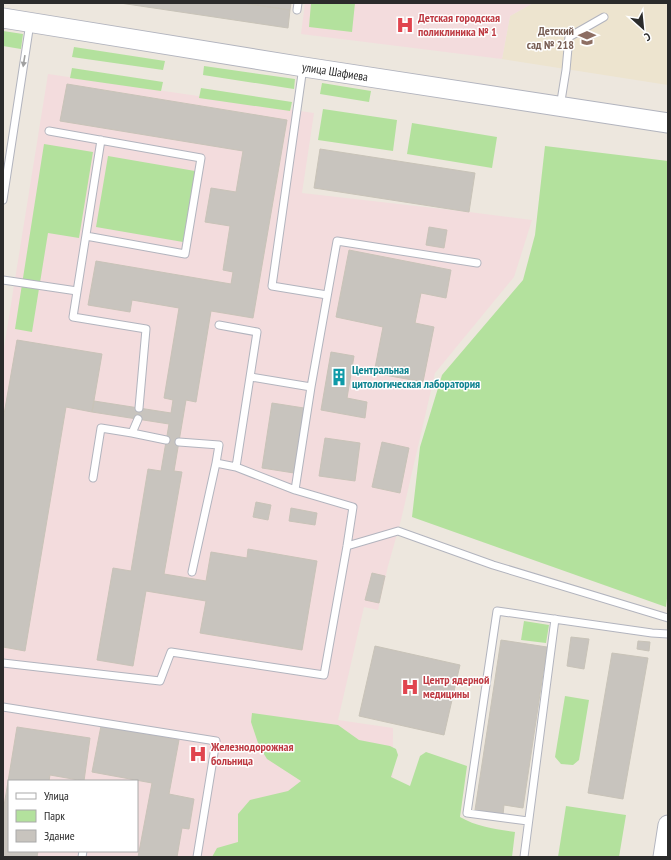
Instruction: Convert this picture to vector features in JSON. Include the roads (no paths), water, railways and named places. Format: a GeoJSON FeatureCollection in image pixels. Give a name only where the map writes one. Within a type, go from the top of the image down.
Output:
{"type":"FeatureCollection","features":[{"type":"Feature","properties":{"kind":"street","name":"улица Шафиева"},"geometry":{"type":"LineString","coordinates":[[3,18],[304,67],[668,123]]}},
{"type":"Feature","properties":{"kind":"street"},"geometry":{"type":"LineString","coordinates":[[663,857],[668,825]]}},
{"type":"Feature","properties":{"kind":"lane"},"geometry":{"type":"LineString","coordinates":[[560,107],[566,70],[569,37],[604,17]]}},
{"type":"Feature","properties":{"kind":"lane"},"geometry":{"type":"LineString","coordinates":[[3,200],[30,22]]}},
{"type":"Feature","properties":{"kind":"lane"},"geometry":{"type":"LineString","coordinates":[[304,67],[272,286],[327,295]]}},
{"type":"Feature","properties":{"kind":"lane"},"geometry":{"type":"LineString","coordinates":[[49,131],[201,158],[185,254],[86,236]]}},
{"type":"Feature","properties":{"kind":"lane"},"geometry":{"type":"LineString","coordinates":[[101,140],[73,317],[146,329],[140,408]]}},
{"type":"Feature","properties":{"kind":"lane"},"geometry":{"type":"LineString","coordinates":[[295,490],[311,387],[337,241],[477,263]]}},
{"type":"Feature","properties":{"kind":"lane"},"geometry":{"type":"LineString","coordinates":[[3,280],[77,291]]}},
{"type":"Feature","properties":{"kind":"lane"},"geometry":{"type":"LineString","coordinates":[[219,325],[257,332],[236,467]]}},
{"type":"Feature","properties":{"kind":"lane"},"geometry":{"type":"LineString","coordinates":[[251,377],[311,387]]}},
{"type":"Feature","properties":{"kind":"lane"},"geometry":{"type":"LineString","coordinates":[[132,433],[138,419]]}},
{"type":"Feature","properties":{"kind":"lane"},"geometry":{"type":"LineString","coordinates":[[92,478],[101,428],[166,440]]}},
{"type":"Feature","properties":{"kind":"lane"},"geometry":{"type":"LineString","coordinates":[[179,442],[219,445],[192,572]]}},
{"type":"Feature","properties":{"kind":"lane"},"geometry":{"type":"LineString","coordinates":[[3,663],[160,681],[171,652],[324,675],[353,507],[295,490],[236,467],[216,463]]}},
{"type":"Feature","properties":{"kind":"lane"},"geometry":{"type":"LineString","coordinates":[[347,546],[398,531],[493,565],[668,618]]}},
{"type":"Feature","properties":{"kind":"lane"},"geometry":{"type":"LineString","coordinates":[[528,822],[467,813],[497,611],[668,634]]}},
{"type":"Feature","properties":{"kind":"lane"},"geometry":{"type":"LineString","coordinates":[[524,857],[555,619]]}},
{"type":"Feature","properties":{"kind":"lane"},"geometry":{"type":"LineString","coordinates":[[3,707],[216,741],[197,857]]}},
{"type":"Feature","properties":{"kind":"place","name":"Детская городская поликлиника № 1"},"geometry":{"type":"Point","coordinates":[405,25]}},
{"type":"Feature","properties":{"kind":"place","name":"Детский сад № 218"},"geometry":{"type":"Point","coordinates":[587,38]}},
{"type":"Feature","properties":{"kind":"place","name":"Центральная цитологическая лаборатория"},"geometry":{"type":"Point","coordinates":[339,377]}},
{"type":"Feature","properties":{"kind":"place","name":"Центр ядерной медицины"},"geometry":{"type":"Point","coordinates":[410,687]}},
{"type":"Feature","properties":{"kind":"place","name":"Железнодорожная больница"},"geometry":{"type":"Point","coordinates":[198,754]}}]}
